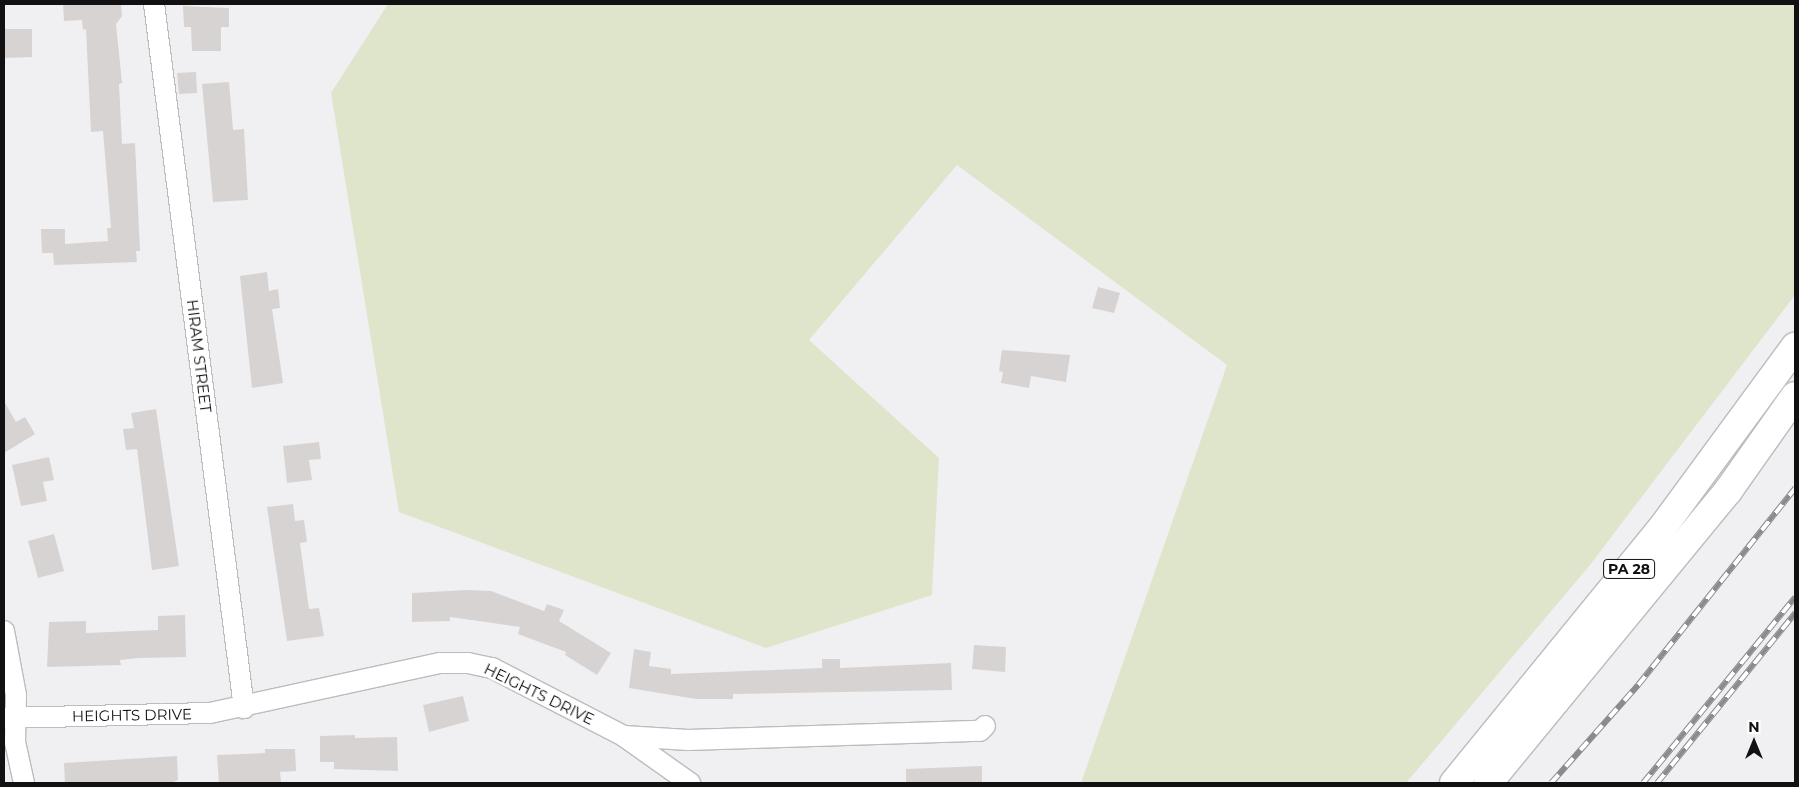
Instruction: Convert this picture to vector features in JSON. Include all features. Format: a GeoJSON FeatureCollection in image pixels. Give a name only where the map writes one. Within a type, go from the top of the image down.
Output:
{"type":"FeatureCollection","features":[{"type":"Feature","properties":{"kind":"highway","name":"PA 28"},"geometry":{"type":"LineString","coordinates":[[1454,783],[1662,528],[1795,348]]}},
{"type":"Feature","properties":{"kind":"highway","name":"PA 28"},"geometry":{"type":"LineString","coordinates":[[1488,783],[1728,491],[1795,396]]}},
{"type":"Feature","properties":{"kind":"street","name":"HIRAM STREET"},"geometry":{"type":"LineString","coordinates":[[154,4],[244,708]]}},
{"type":"Feature","properties":{"kind":"street"},"geometry":{"type":"LineString","coordinates":[[4,631],[16,694],[10,717],[24,783]]}},
{"type":"Feature","properties":{"kind":"street","name":"HEIGHTS DRIVE"},"geometry":{"type":"LineString","coordinates":[[10,717],[210,713],[244,708],[432,665],[468,663],[500,672],[624,736],[698,740],[980,731],[985,726]]}},
{"type":"Feature","properties":{"kind":"street"},"geometry":{"type":"LineString","coordinates":[[624,736],[690,783]]}},
{"type":"Feature","properties":{"kind":"green space"},"geometry":{"type":"Polygon","coordinates":[[[388,4],[1795,4],[1795,295],[1590,565],[1406,783],[1081,783],[1227,365],[957,165],[809,340],[939,458],[932,595],[766,648],[399,512],[331,93],[388,4]]]}},
{"type":"Feature","properties":{"kind":"building"},"geometry":{"type":"Polygon","coordinates":[[[63,4],[121,4],[122,16],[116,24],[122,83],[119,84],[122,144],[135,143],[140,251],[136,251],[137,262],[54,265],[53,253],[42,253],[41,229],[65,229],[65,244],[108,241],[107,228],[111,228],[103,131],[91,132],[86,29],[83,30],[82,20],[64,21],[63,4]]]}},
{"type":"Feature","properties":{"kind":"building"},"geometry":{"type":"Polygon","coordinates":[[[183,6],[229,8],[229,27],[221,27],[221,51],[192,51],[191,27],[184,27],[183,6]]]}},
{"type":"Feature","properties":{"kind":"building"},"geometry":{"type":"Polygon","coordinates":[[[4,29],[32,29],[32,57],[4,58],[4,29]]]}},
{"type":"Feature","properties":{"kind":"building"},"geometry":{"type":"Polygon","coordinates":[[[196,72],[197,93],[179,94],[177,73],[196,72]]]}},
{"type":"Feature","properties":{"kind":"building"},"geometry":{"type":"Polygon","coordinates":[[[229,82],[233,130],[244,129],[248,200],[213,202],[202,84],[229,82]]]}},
{"type":"Feature","properties":{"kind":"building"},"geometry":{"type":"Polygon","coordinates":[[[267,272],[269,291],[278,289],[280,308],[272,309],[283,383],[252,388],[240,276],[267,272]]]}},
{"type":"Feature","properties":{"kind":"building"},"geometry":{"type":"Polygon","coordinates":[[[1098,287],[1120,293],[1114,313],[1092,308],[1098,287]]]}},
{"type":"Feature","properties":{"kind":"building"},"geometry":{"type":"Polygon","coordinates":[[[1002,350],[1070,355],[1066,382],[1031,376],[1029,388],[1001,383],[1003,372],[999,371],[1002,350]]]}},
{"type":"Feature","properties":{"kind":"building"},"geometry":{"type":"Polygon","coordinates":[[[4,401],[16,422],[25,417],[35,434],[4,453],[4,401]]]}},
{"type":"Feature","properties":{"kind":"building"},"geometry":{"type":"Polygon","coordinates":[[[156,409],[179,566],[152,570],[137,449],[126,450],[123,429],[134,428],[131,413],[156,409]]]}},
{"type":"Feature","properties":{"kind":"building"},"geometry":{"type":"Polygon","coordinates":[[[319,442],[321,459],[309,460],[312,480],[287,483],[283,446],[319,442]]]}},
{"type":"Feature","properties":{"kind":"building"},"geometry":{"type":"Polygon","coordinates":[[[49,457],[54,480],[43,482],[47,501],[21,506],[12,465],[49,457]]]}},
{"type":"Feature","properties":{"kind":"building"},"geometry":{"type":"Polygon","coordinates":[[[293,504],[295,521],[304,520],[307,542],[300,543],[309,609],[319,608],[324,636],[287,641],[267,507],[293,504]]]}},
{"type":"Feature","properties":{"kind":"building"},"geometry":{"type":"Polygon","coordinates":[[[54,534],[64,571],[38,578],[28,541],[54,534]]]}},
{"type":"Feature","properties":{"kind":"building"},"geometry":{"type":"Polygon","coordinates":[[[467,590],[491,591],[544,611],[547,604],[564,610],[559,621],[611,653],[597,675],[565,655],[566,652],[518,634],[520,627],[450,617],[450,621],[412,622],[412,593],[467,590]]]}},
{"type":"Feature","properties":{"kind":"building"},"geometry":{"type":"Polygon","coordinates":[[[185,615],[186,657],[120,660],[121,665],[47,667],[49,622],[86,621],[86,633],[158,630],[158,616],[185,615]]]}},
{"type":"Feature","properties":{"kind":"building"},"geometry":{"type":"Polygon","coordinates":[[[974,645],[1006,647],[1005,672],[972,669],[974,645]]]}},
{"type":"Feature","properties":{"kind":"building"},"geometry":{"type":"Polygon","coordinates":[[[634,649],[651,652],[649,666],[671,669],[671,674],[822,668],[822,659],[840,659],[840,668],[951,663],[952,690],[733,694],[733,699],[696,699],[629,688],[634,649]]]}},
{"type":"Feature","properties":{"kind":"building"},"geometry":{"type":"Polygon","coordinates":[[[463,696],[469,721],[429,732],[423,705],[463,696]]]}},
{"type":"Feature","properties":{"kind":"building"},"geometry":{"type":"Polygon","coordinates":[[[355,735],[355,738],[397,737],[398,771],[334,769],[334,762],[320,762],[320,736],[355,735]]]}},
{"type":"Feature","properties":{"kind":"building"},"geometry":{"type":"Polygon","coordinates":[[[265,749],[295,749],[296,771],[280,772],[281,782],[219,783],[217,755],[265,753],[265,749]]]}},
{"type":"Feature","properties":{"kind":"building"},"geometry":{"type":"Polygon","coordinates":[[[177,756],[178,780],[171,783],[65,783],[64,763],[177,756]]]}},
{"type":"Feature","properties":{"kind":"building"},"geometry":{"type":"Polygon","coordinates":[[[982,766],[982,783],[906,783],[906,769],[982,766]]]}},
{"type":"Feature","properties":{"kind":"railway"},"geometry":{"type":"LineString","coordinates":[[1551,783],[1638,685],[1795,488]]}},
{"type":"Feature","properties":{"kind":"railway"},"geometry":{"type":"LineString","coordinates":[[1643,783],[1795,597]]}},
{"type":"Feature","properties":{"kind":"railway"},"geometry":{"type":"LineString","coordinates":[[1657,783],[1795,613]]}}]}
